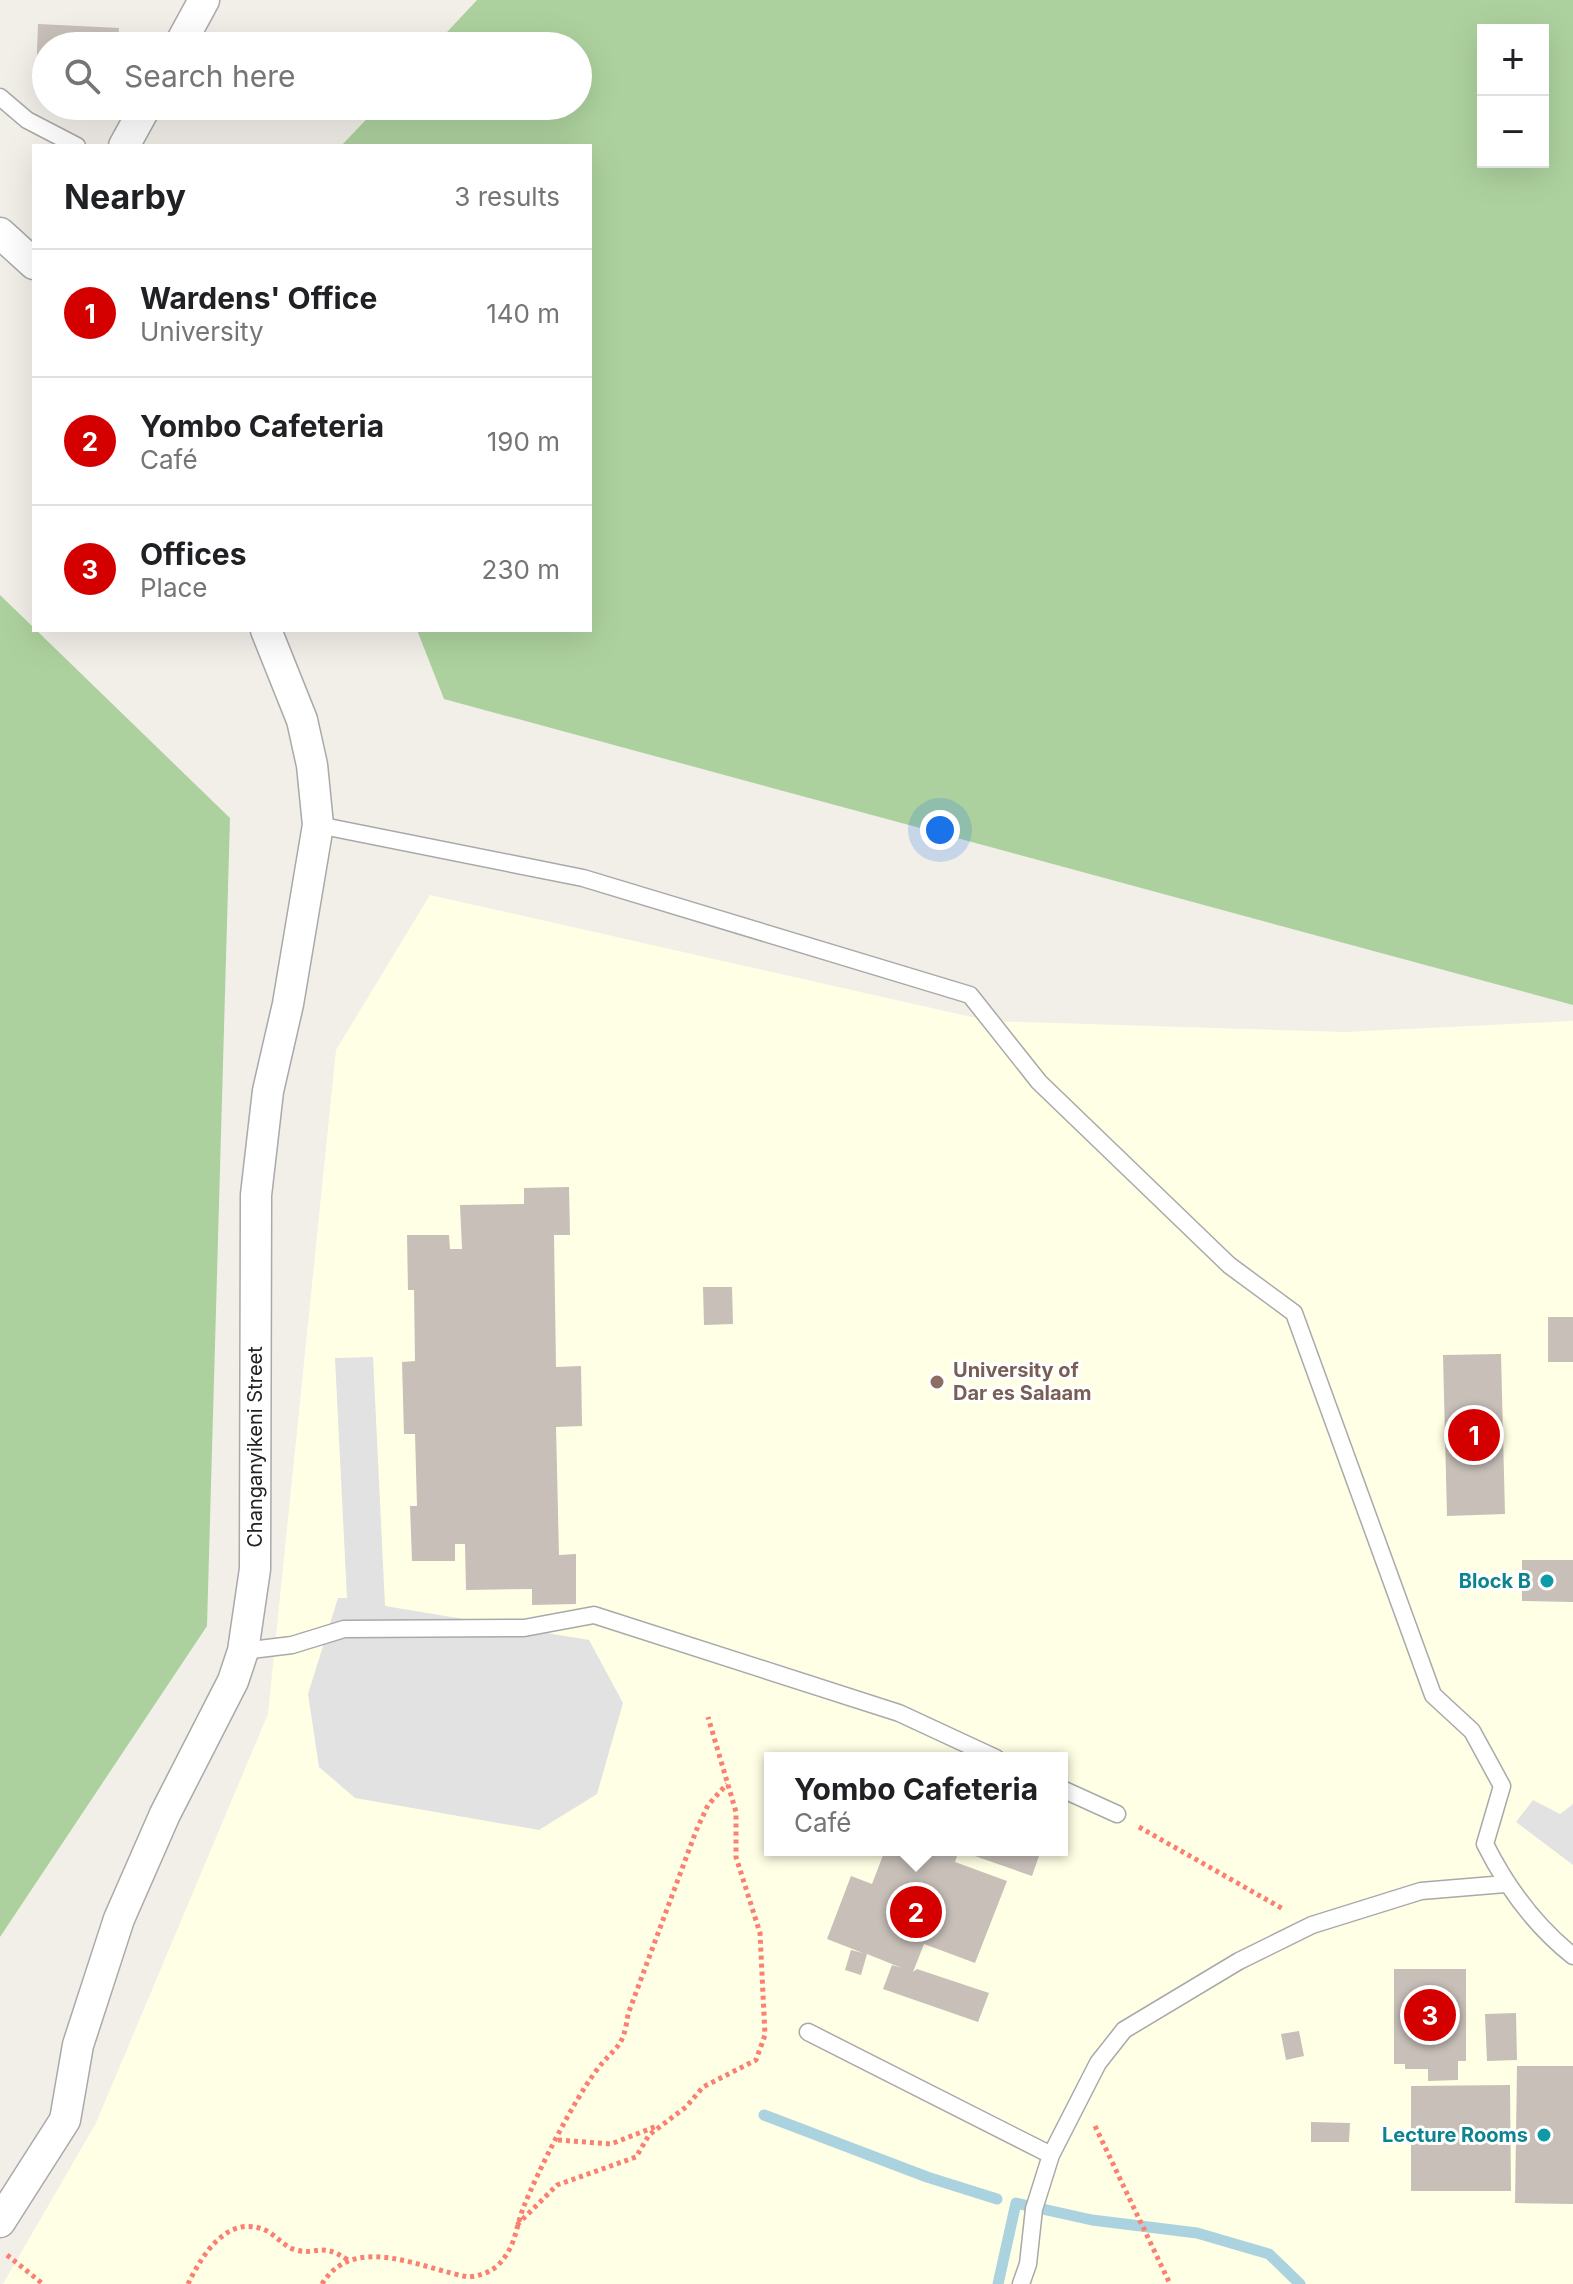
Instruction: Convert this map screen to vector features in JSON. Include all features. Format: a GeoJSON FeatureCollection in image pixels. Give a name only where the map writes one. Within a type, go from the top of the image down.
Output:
{"type":"FeatureCollection","features":[{"type":"Feature","properties":{"kind":"street"},"geometry":{"type":"LineString","coordinates":[[187,32],[204,0]]}},
{"type":"Feature","properties":{"kind":"street"},"geometry":{"type":"LineString","coordinates":[[125,144],[138,120]]}},
{"type":"Feature","properties":{"kind":"street"},"geometry":{"type":"LineString","coordinates":[[0,233],[32,262]]}},
{"type":"Feature","properties":{"kind":"street","name":"Changanyikeni Street"},"geometry":{"type":"LineString","coordinates":[[0,2222],[65,2120],[78,2045],[119,1919],[165,1814],[233,1681],[243,1651],[255,1569],[256,1195],[268,1091],[288,1004],[318,825],[312,765],[302,720],[267,632]]}},
{"type":"Feature","properties":{"kind":"lane"},"geometry":{"type":"LineString","coordinates":[[0,97],[27,120],[73,144]]}},
{"type":"Feature","properties":{"kind":"lane"},"geometry":{"type":"LineString","coordinates":[[318,825],[583,878],[970,995],[1039,1082],[1229,1265],[1294,1313],[1433,1695],[1472,1731],[1502,1786],[1485,1844],[1505,1884],[1550,1938],[1573,1956]]}},
{"type":"Feature","properties":{"kind":"lane"},"geometry":{"type":"LineString","coordinates":[[243,1651],[292,1645],[344,1629],[524,1628],[594,1615],[899,1713],[983,1752]]}},
{"type":"Feature","properties":{"kind":"lane"},"geometry":{"type":"LineString","coordinates":[[1068,1792],[1117,1814]]}},
{"type":"Feature","properties":{"kind":"lane"},"geometry":{"type":"LineString","coordinates":[[1021,2284],[1028,2264],[1034,2209],[1051,2155],[1098,2063],[1124,2030],[1239,1961],[1312,1925],[1421,1891],[1505,1884]]}},
{"type":"Feature","properties":{"kind":"lane"},"geometry":{"type":"LineString","coordinates":[[808,2032],[1051,2155]]}},
{"type":"Feature","properties":{"kind":"path"},"geometry":{"type":"LineString","coordinates":[[516,2225],[557,2185],[636,2157],[649,2135],[660,2125],[686,2107],[716,2078],[756,2060],[762,2048],[763,1955],[760,1933],[736,1857],[738,1825],[708,1717]]}},
{"type":"Feature","properties":{"kind":"path"},"geometry":{"type":"LineString","coordinates":[[322,2284],[337,2266],[362,2255],[440,2272],[484,2275],[510,2249],[516,2225],[558,2140],[596,2071],[619,2048],[625,2037],[632,2002],[696,1831],[708,1805],[727,1784]]}},
{"type":"Feature","properties":{"kind":"path"},"geometry":{"type":"LineString","coordinates":[[1117,1814],[1312,1925]]}},
{"type":"Feature","properties":{"kind":"path"},"geometry":{"type":"LineString","coordinates":[[1081,2096],[1170,2284]]}},
{"type":"Feature","properties":{"kind":"path"},"geometry":{"type":"LineString","coordinates":[[558,2140],[611,2144],[660,2125]]}},
{"type":"Feature","properties":{"kind":"path"},"geometry":{"type":"LineString","coordinates":[[188,2284],[213,2245],[229,2229],[245,2225],[261,2229],[297,2251],[320,2248],[348,2260]]}},
{"type":"Feature","properties":{"kind":"path"},"geometry":{"type":"LineString","coordinates":[[0,2250],[43,2284]]}},
{"type":"Feature","properties":{"kind":"shaded area","name":"University of Dar es Salaam"},"geometry":{"type":"Polygon","coordinates":[[[430,895],[989,1021],[1345,1032],[1573,1021],[1573,2284],[3,2284],[96,2123],[268,1714],[336,1050],[430,895]]]}},
{"type":"Feature","properties":{"kind":"shaded area"},"geometry":{"type":"Polygon","coordinates":[[[373,1357],[385,1606],[589,1640],[623,1703],[597,1794],[539,1830],[355,1798],[319,1767],[308,1694],[338,1598],[347,1598],[335,1358],[373,1357]]]}},
{"type":"Feature","properties":{"kind":"shaded area"},"geometry":{"type":"Polygon","coordinates":[[[1533,1800],[1560,1814],[1573,1804],[1573,1865],[1516,1822],[1533,1800]]]}},
{"type":"Feature","properties":{"kind":"green space"},"geometry":{"type":"Polygon","coordinates":[[[477,0],[1573,0],[1573,1005],[444,699],[418,632],[592,632],[592,144],[343,144],[366,120],[592,120],[592,32],[447,32],[477,0]]]}},
{"type":"Feature","properties":{"kind":"green space"},"geometry":{"type":"Polygon","coordinates":[[[0,595],[32,626],[32,632],[38,632],[230,818],[207,1626],[0,1937],[0,595]]]}},
{"type":"Feature","properties":{"kind":"building"},"geometry":{"type":"Polygon","coordinates":[[[38,24],[119,28],[119,32],[38,32],[38,24]]]}},
{"type":"Feature","properties":{"kind":"building"},"geometry":{"type":"Polygon","coordinates":[[[569,1187],[570,1235],[554,1235],[556,1367],[581,1366],[582,1426],[556,1427],[559,1555],[576,1554],[576,1604],[532,1605],[532,1589],[466,1590],[465,1544],[455,1544],[455,1561],[412,1561],[410,1506],[417,1506],[415,1434],[404,1434],[402,1362],[415,1361],[414,1290],[408,1290],[407,1235],[449,1235],[450,1249],[462,1249],[460,1205],[524,1204],[524,1188],[569,1187]]]}},
{"type":"Feature","properties":{"kind":"building"},"geometry":{"type":"Polygon","coordinates":[[[703,1287],[732,1287],[733,1324],[704,1325],[703,1287]]]}},
{"type":"Feature","properties":{"kind":"building"},"geometry":{"type":"Polygon","coordinates":[[[1548,1317],[1573,1317],[1573,1362],[1548,1362],[1548,1317]]]}},
{"type":"Feature","properties":{"kind":"building"},"geometry":{"type":"Polygon","coordinates":[[[1501,1354],[1505,1514],[1447,1516],[1443,1355],[1501,1354]]]}},
{"type":"Feature","properties":{"kind":"building","name":"Block B"},"geometry":{"type":"Polygon","coordinates":[[[1522,1560],[1573,1560],[1573,1602],[1522,1601],[1522,1560]]]}},
{"type":"Feature","properties":{"kind":"building"},"geometry":{"type":"Polygon","coordinates":[[[883,1856],[957,1856],[955,1862],[1007,1881],[975,1963],[924,1944],[913,1972],[917,1969],[989,1993],[978,2022],[883,1989],[892,1965],[902,1968],[867,1954],[861,1975],[845,1970],[851,1950],[863,1953],[827,1939],[851,1876],[872,1884],[883,1856]]]}},
{"type":"Feature","properties":{"kind":"building"},"geometry":{"type":"Polygon","coordinates":[[[975,1856],[1039,1856],[1032,1876],[975,1856]]]}},
{"type":"Feature","properties":{"kind":"building"},"geometry":{"type":"Polygon","coordinates":[[[1394,1969],[1466,1969],[1466,2061],[1458,2061],[1458,2080],[1428,2081],[1428,2069],[1405,2069],[1405,2064],[1394,2064],[1394,1969]]]}},
{"type":"Feature","properties":{"kind":"building"},"geometry":{"type":"Polygon","coordinates":[[[1516,2013],[1517,2060],[1487,2061],[1485,2014],[1516,2013]]]}},
{"type":"Feature","properties":{"kind":"building"},"geometry":{"type":"Polygon","coordinates":[[[1299,2031],[1304,2056],[1286,2060],[1281,2034],[1299,2031]]]}},
{"type":"Feature","properties":{"kind":"building","name":"Lecture Rooms"},"geometry":{"type":"Polygon","coordinates":[[[1517,2066],[1573,2066],[1573,2204],[1515,2203],[1517,2066]]]}},
{"type":"Feature","properties":{"kind":"building"},"geometry":{"type":"Polygon","coordinates":[[[1510,2085],[1511,2191],[1411,2191],[1411,2086],[1510,2085]]]}},
{"type":"Feature","properties":{"kind":"building"},"geometry":{"type":"Polygon","coordinates":[[[1311,2122],[1350,2123],[1349,2142],[1311,2142],[1311,2122]]]}},
{"type":"Feature","properties":{"kind":"waterway"},"geometry":{"type":"LineString","coordinates":[[764,2115],[927,2177],[997,2199]]}},
{"type":"Feature","properties":{"kind":"waterway"},"geometry":{"type":"LineString","coordinates":[[998,2284],[1016,2203],[1092,2220],[1197,2233],[1269,2254],[1300,2284]]}},
{"type":"Feature","properties":{"kind":"place","name":"University of Dar es Salaam"},"geometry":{"type":"Point","coordinates":[937,1382]}},
{"type":"Feature","properties":{"kind":"place","name":"Wardens' Office"},"geometry":{"type":"Point","coordinates":[1474,1435]}},
{"type":"Feature","properties":{"kind":"place","name":"Block B"},"geometry":{"type":"Point","coordinates":[1547,1581]}},
{"type":"Feature","properties":{"kind":"place","name":"Yombo Cafeteria"},"geometry":{"type":"Point","coordinates":[916,1912]}},
{"type":"Feature","properties":{"kind":"place","name":"Offices"},"geometry":{"type":"Point","coordinates":[1430,2015]}},
{"type":"Feature","properties":{"kind":"place","name":"Lecture Rooms"},"geometry":{"type":"Point","coordinates":[1544,2135]}}]}
